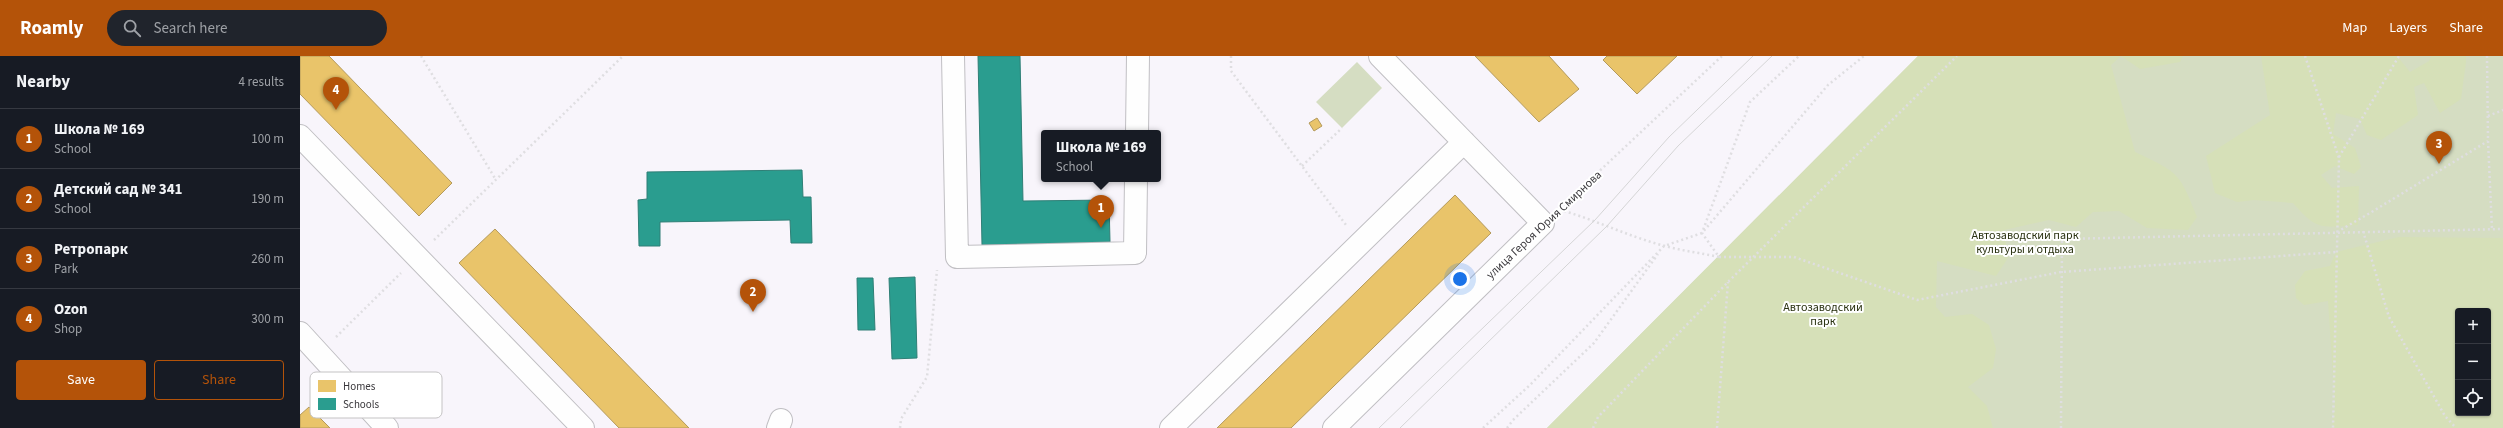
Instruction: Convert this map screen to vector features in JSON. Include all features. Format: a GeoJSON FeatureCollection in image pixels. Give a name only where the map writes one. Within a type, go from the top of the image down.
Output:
{"type":"FeatureCollection","features":[{"type":"Feature","properties":{"kind":"lane"},"geometry":{"type":"LineString","coordinates":[[953,56],[957,257],[1135,253],[1136,182]]}},
{"type":"Feature","properties":{"kind":"lane"},"geometry":{"type":"LineString","coordinates":[[1137,130],[1138,56]]}},
{"type":"Feature","properties":{"kind":"lane"},"geometry":{"type":"LineString","coordinates":[[1380,56],[1464,142],[1551,216]]}},
{"type":"Feature","properties":{"kind":"lane"},"geometry":{"type":"LineString","coordinates":[[300,136],[583,428]]}},
{"type":"Feature","properties":{"kind":"lane"},"geometry":{"type":"LineString","coordinates":[[1170,428],[1464,142]]}},
{"type":"Feature","properties":{"kind":"lane","name":"улица Героя Юрия Смирнова"},"geometry":{"type":"LineString","coordinates":[[1334,428],[1551,216]]}},
{"type":"Feature","properties":{"kind":"lane"},"geometry":{"type":"LineString","coordinates":[[300,333],[336,372]]}},
{"type":"Feature","properties":{"kind":"lane"},"geometry":{"type":"LineString","coordinates":[[378,418],[387,428]]}},
{"type":"Feature","properties":{"kind":"path"},"geometry":{"type":"LineString","coordinates":[[421,56],[496,180]]}},
{"type":"Feature","properties":{"kind":"path"},"geometry":{"type":"LineString","coordinates":[[319,354],[623,56]]}},
{"type":"Feature","properties":{"kind":"path"},"geometry":{"type":"LineString","coordinates":[[1231,56],[1231,71],[1360,243]]}},
{"type":"Feature","properties":{"kind":"path","name":"улица Героя Юрия Смирнова"},"geometry":{"type":"LineString","coordinates":[[1551,216],[1722,56]]}},
{"type":"Feature","properties":{"kind":"path"},"geometry":{"type":"LineString","coordinates":[[1702,233],[1750,102],[1799,56]]}},
{"type":"Feature","properties":{"kind":"path"},"geometry":{"type":"LineString","coordinates":[[1483,428],[1530,385],[1664,246],[1702,233],[1828,85],[1864,56]]}},
{"type":"Feature","properties":{"kind":"path"},"geometry":{"type":"LineString","coordinates":[[1593,428],[1598,417],[1728,282],[1958,56]]}},
{"type":"Feature","properties":{"kind":"path"},"geometry":{"type":"LineString","coordinates":[[2305,56],[2339,158],[2336,232],[2333,428]]}},
{"type":"Feature","properties":{"kind":"path"},"geometry":{"type":"LineString","coordinates":[[2339,158],[2399,56]]}},
{"type":"Feature","properties":{"kind":"path"},"geometry":{"type":"LineString","coordinates":[[2487,56],[2488,141],[2492,229]]}},
{"type":"Feature","properties":{"kind":"path"},"geometry":{"type":"LineString","coordinates":[[2488,116],[2503,110]]}},
{"type":"Feature","properties":{"kind":"path"},"geometry":{"type":"LineString","coordinates":[[1302,166],[1342,128]]}},
{"type":"Feature","properties":{"kind":"path"},"geometry":{"type":"LineString","coordinates":[[2336,232],[2370,214],[2488,141]]}},
{"type":"Feature","properties":{"kind":"path"},"geometry":{"type":"LineString","coordinates":[[1551,216],[1595,220],[1607,226],[1664,246],[1719,257],[1794,257],[1917,300],[2061,272],[2336,252]]}},
{"type":"Feature","properties":{"kind":"path"},"geometry":{"type":"LineString","coordinates":[[2061,428],[2062,239],[2503,229]]}},
{"type":"Feature","properties":{"kind":"path"},"geometry":{"type":"LineString","coordinates":[[2363,231],[2390,317],[2445,416],[2456,428]]}},
{"type":"Feature","properties":{"kind":"path"},"geometry":{"type":"LineString","coordinates":[[1702,233],[1719,257]]}},
{"type":"Feature","properties":{"kind":"path"},"geometry":{"type":"LineString","coordinates":[[1507,428],[1513,420],[1594,343],[1664,246]]}},
{"type":"Feature","properties":{"kind":"path"},"geometry":{"type":"LineString","coordinates":[[900,428],[901,419],[927,377],[937,267],[945,259],[957,257]]}},
{"type":"Feature","properties":{"kind":"path"},"geometry":{"type":"LineString","coordinates":[[1717,428],[1728,282]]}},
{"type":"Feature","properties":{"kind":"green space","name":"Автозаводский парк культуры и отдыха"},"geometry":{"type":"Polygon","coordinates":[[[1918,56],[2503,56],[2503,428],[1547,428],[1918,56]]]}},
{"type":"Feature","properties":{"kind":"green space","name":"Автозаводский парк"},"geometry":{"type":"Polygon","coordinates":[[[1918,56],[2121,56],[2111,65],[2135,152],[2160,164],[2176,176],[2186,191],[2197,217],[2188,230],[2147,228],[2119,211],[2093,212],[2076,227],[2049,220],[2004,230],[2008,258],[1996,276],[1937,261],[1936,307],[1945,317],[1972,314],[1989,325],[1996,349],[1993,368],[1968,387],[1987,406],[1993,428],[1547,428],[1918,56]]]}},
{"type":"Feature","properties":{"kind":"green space"},"geometry":{"type":"Polygon","coordinates":[[[2121,56],[2183,56],[2180,62],[2140,69],[2121,56]]]}},
{"type":"Feature","properties":{"kind":"green space"},"geometry":{"type":"Polygon","coordinates":[[[2261,56],[2397,56],[2410,72],[2429,61],[2431,56],[2466,56],[2466,62],[2461,99],[2440,113],[2424,83],[2414,87],[2418,115],[2381,140],[2367,135],[2360,119],[2336,113],[2333,134],[2355,148],[2361,167],[2354,174],[2335,166],[2321,175],[2332,188],[2359,186],[2358,225],[2328,227],[2321,226],[2309,219],[2293,203],[2254,200],[2237,202],[2215,193],[2206,156],[2270,115],[2261,56]]]}},
{"type":"Feature","properties":{"kind":"green space"},"geometry":{"type":"Polygon","coordinates":[[[1357,62],[1382,88],[1342,128],[1316,102],[1357,62]]]}},
{"type":"Feature","properties":{"kind":"green space"},"geometry":{"type":"Polygon","coordinates":[[[2399,237],[2503,238],[2503,428],[2332,428],[2335,406],[2328,301],[2304,305],[2296,298],[2295,285],[2305,271],[2330,266],[2336,252],[2399,237]]]}},
{"type":"Feature","properties":{"kind":"building: Homes"},"geometry":{"type":"Polygon","coordinates":[[[300,56],[329,56],[452,183],[419,216],[300,94],[300,56]]]}},
{"type":"Feature","properties":{"kind":"building: Homes"},"geometry":{"type":"Polygon","coordinates":[[[1475,56],[1549,56],[1579,89],[1539,122],[1475,56]]]}},
{"type":"Feature","properties":{"kind":"building: Homes"},"geometry":{"type":"Polygon","coordinates":[[[1607,56],[1677,56],[1637,94],[1603,60],[1607,56]]]}},
{"type":"Feature","properties":{"kind":"building: Homes"},"geometry":{"type":"Polygon","coordinates":[[[1317,118],[1322,126],[1314,131],[1309,123],[1317,118]]]}},
{"type":"Feature","properties":{"kind":"building: Homes"},"geometry":{"type":"Polygon","coordinates":[[[1455,195],[1491,233],[1291,428],[1217,428],[1455,195]]]}},
{"type":"Feature","properties":{"kind":"building: Homes"},"geometry":{"type":"Polygon","coordinates":[[[495,229],[689,428],[619,428],[459,263],[495,229]]]}},
{"type":"Feature","properties":{"kind":"building: Homes"},"geometry":{"type":"Polygon","coordinates":[[[309,407],[310,418],[320,418],[330,428],[300,428],[300,415],[309,407]]]}},
{"type":"Feature","properties":{"kind":"building: Schools"},"geometry":{"type":"Polygon","coordinates":[[[978,56],[1020,56],[1023,201],[1109,200],[1110,242],[982,245],[978,56]]]}},
{"type":"Feature","properties":{"kind":"building: Schools"},"geometry":{"type":"Polygon","coordinates":[[[802,170],[803,197],[811,197],[812,243],[791,243],[790,220],[660,222],[660,246],[639,246],[638,200],[647,199],[647,172],[802,170]]]}},
{"type":"Feature","properties":{"kind":"building: Schools"},"geometry":{"type":"Polygon","coordinates":[[[915,277],[917,358],[892,359],[889,278],[915,277]]]}},
{"type":"Feature","properties":{"kind":"building: Schools"},"geometry":{"type":"Polygon","coordinates":[[[857,278],[873,278],[875,330],[858,330],[857,278]]]}},
{"type":"Feature","properties":{"kind":"tram line"},"geometry":{"type":"LineString","coordinates":[[1379,428],[1595,220],[1669,137],[1753,56]]}},
{"type":"Feature","properties":{"kind":"tram line"},"geometry":{"type":"LineString","coordinates":[[1400,428],[1607,226],[1678,146],[1772,56]]}},
{"type":"Feature","properties":{"kind":"place","name":"Ozon"},"geometry":{"type":"Point","coordinates":[336,110]}},
{"type":"Feature","properties":{"kind":"place","name":"Ретропарк"},"geometry":{"type":"Point","coordinates":[2439,164]}},
{"type":"Feature","properties":{"kind":"place","name":"Школа № 169"},"geometry":{"type":"Point","coordinates":[1101,228]}},
{"type":"Feature","properties":{"kind":"place","name":"Детский сад № 341"},"geometry":{"type":"Point","coordinates":[753,312]}}]}
